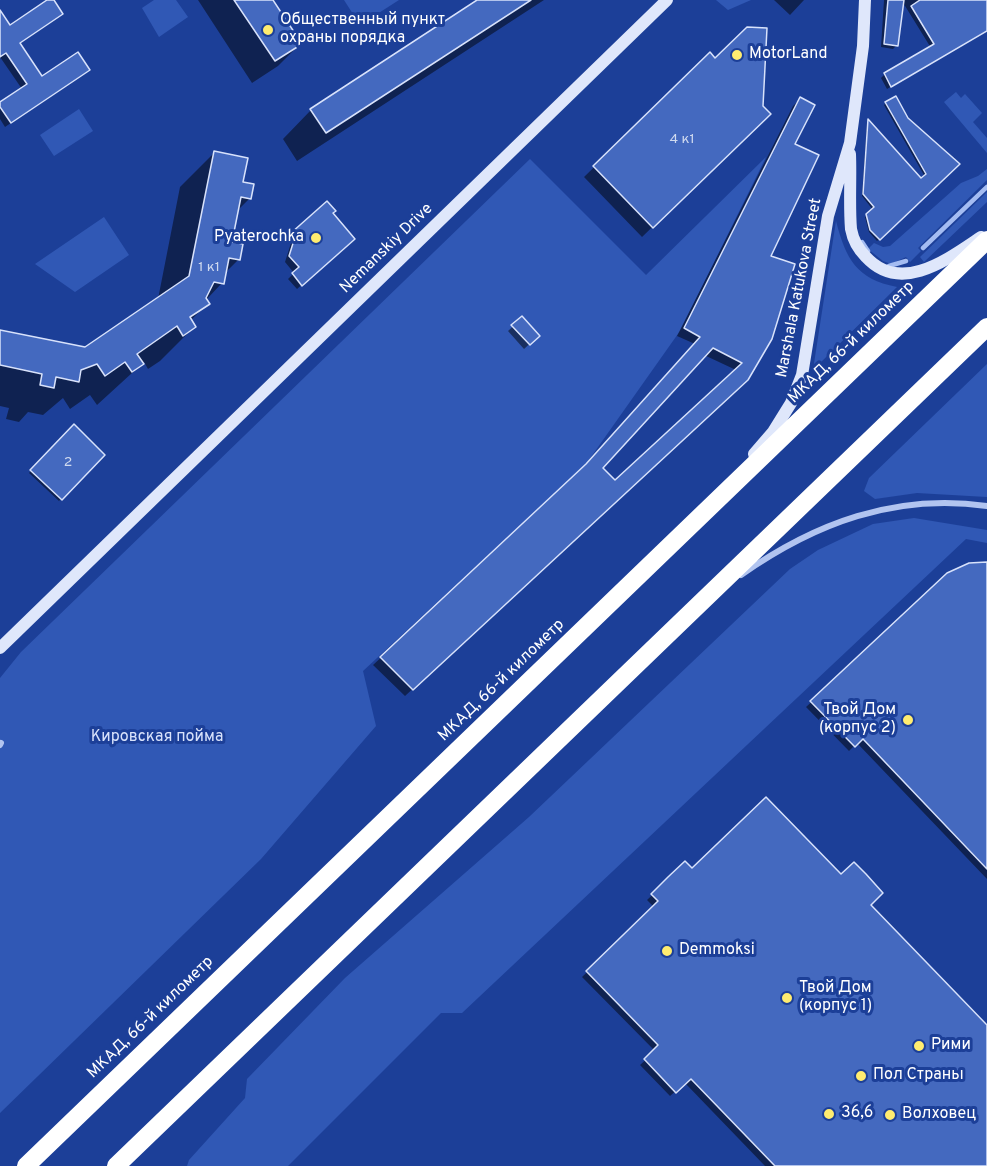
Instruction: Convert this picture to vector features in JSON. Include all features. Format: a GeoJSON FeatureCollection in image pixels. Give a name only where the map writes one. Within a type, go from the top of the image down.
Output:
{"type":"FeatureCollection","features":[{"type":"Feature","properties":{"kind":"highway","name":"МКАД, 66-й километр"},"geometry":{"type":"LineString","coordinates":[[26,1166],[987,240]]}},
{"type":"Feature","properties":{"kind":"highway"},"geometry":{"type":"LineString","coordinates":[[116,1166],[987,327]]}},
{"type":"Feature","properties":{"kind":"street","name":"Nemanskiy Drive"},"geometry":{"type":"LineString","coordinates":[[0,648],[667,0]]}},
{"type":"Feature","properties":{"kind":"street","name":"Marshala Katukova Street"},"geometry":{"type":"LineString","coordinates":[[865,0],[863,46],[850,143],[851,230],[858,249],[872,264],[891,274],[912,274],[950,259],[987,233]]}},
{"type":"Feature","properties":{"kind":"street","name":"Marshala Katukova Street"},"geometry":{"type":"LineString","coordinates":[[700,516],[773,432],[791,403],[802,375],[828,216],[850,143]]}},
{"type":"Feature","properties":{"kind":"street"},"geometry":{"type":"LineString","coordinates":[[698,605],[795,541],[846,518],[873,510],[916,503],[987,506]]}},
{"type":"Feature","properties":{"kind":"green space"},"geometry":{"type":"Polygon","coordinates":[[[154,0],[176,0],[188,17],[159,37],[142,8],[154,0]]]}},
{"type":"Feature","properties":{"kind":"green space"},"geometry":{"type":"Polygon","coordinates":[[[344,0],[399,0],[360,25],[344,0]]]}},
{"type":"Feature","properties":{"kind":"green space"},"geometry":{"type":"Polygon","coordinates":[[[716,0],[751,0],[728,10],[716,0]]]}},
{"type":"Feature","properties":{"kind":"green space"},"geometry":{"type":"Polygon","coordinates":[[[956,92],[961,98],[965,94],[982,113],[973,122],[987,138],[987,153],[944,102],[956,92]]]}},
{"type":"Feature","properties":{"kind":"green space"},"geometry":{"type":"Polygon","coordinates":[[[79,109],[93,131],[54,156],[40,135],[79,109]]]}},
{"type":"Feature","properties":{"kind":"green space","name":"Кировская пойма"},"geometry":{"type":"Polygon","coordinates":[[[766,157],[680,331],[586,464],[363,671],[376,726],[261,859],[0,1113],[0,678],[21,652],[530,159],[646,275],[766,157]]]}},
{"type":"Feature","properties":{"kind":"green space"},"geometry":{"type":"Polygon","coordinates":[[[987,169],[987,180],[918,248],[921,251],[910,262],[906,257],[891,264],[883,261],[868,249],[874,243],[883,247],[890,246],[961,183],[978,176],[987,169]]]}},
{"type":"Feature","properties":{"kind":"green space"},"geometry":{"type":"Polygon","coordinates":[[[987,192],[987,202],[924,262],[920,257],[987,192]]]}},
{"type":"Feature","properties":{"kind":"green space"},"geometry":{"type":"Polygon","coordinates":[[[104,217],[129,255],[75,292],[35,264],[104,217]]]}},
{"type":"Feature","properties":{"kind":"green space"},"geometry":{"type":"Polygon","coordinates":[[[836,221],[849,256],[862,273],[872,279],[897,287],[813,370],[836,221]]]}},
{"type":"Feature","properties":{"kind":"green space"},"geometry":{"type":"Polygon","coordinates":[[[987,364],[987,497],[917,493],[875,499],[864,491],[869,478],[987,364]]]}},
{"type":"Feature","properties":{"kind":"green space"},"geometry":{"type":"Polygon","coordinates":[[[914,518],[987,530],[987,543],[966,539],[462,1013],[441,1013],[288,1166],[187,1166],[189,1160],[245,1098],[247,1079],[345,978],[529,817],[790,569],[818,550],[873,524],[914,518]]]}},
{"type":"Feature","properties":{"kind":"building"},"geometry":{"type":"Polygon","coordinates":[[[47,0],[54,0],[63,14],[20,43],[42,76],[78,52],[90,70],[11,123],[0,107],[0,102],[27,84],[6,53],[0,57],[0,10],[10,25],[47,0]]]}},
{"type":"Feature","properties":{"kind":"building"},"geometry":{"type":"Polygon","coordinates":[[[234,0],[273,0],[302,44],[275,61],[234,0]]]}},
{"type":"Feature","properties":{"kind":"building"},"geometry":{"type":"Polygon","coordinates":[[[477,0],[531,0],[326,133],[310,109],[477,0]]]}},
{"type":"Feature","properties":{"kind":"building"},"geometry":{"type":"Polygon","coordinates":[[[888,0],[904,0],[898,46],[884,44],[888,0]]]}},
{"type":"Feature","properties":{"kind":"building"},"geometry":{"type":"Polygon","coordinates":[[[920,0],[987,0],[987,31],[891,87],[884,73],[934,44],[911,6],[920,0]]]}},
{"type":"Feature","properties":{"kind":"building"},"geometry":{"type":"Polygon","coordinates":[[[747,27],[767,28],[763,106],[771,114],[653,228],[593,166],[710,52],[715,58],[747,27]]]}},
{"type":"Feature","properties":{"kind":"building"},"geometry":{"type":"Polygon","coordinates":[[[896,96],[908,118],[960,164],[880,240],[870,230],[866,214],[874,207],[863,194],[868,119],[921,178],[926,174],[885,102],[896,96]]]}},
{"type":"Feature","properties":{"kind":"building"},"geometry":{"type":"Polygon","coordinates":[[[800,97],[815,105],[795,144],[819,155],[771,256],[795,264],[772,339],[748,380],[413,690],[380,657],[586,464],[700,337],[684,328],[800,97]],[[713,348],[603,468],[615,480],[742,363],[713,348]]]}},
{"type":"Feature","properties":{"kind":"building"},"geometry":{"type":"Polygon","coordinates":[[[214,151],[248,158],[243,182],[254,184],[251,199],[241,197],[232,242],[243,244],[240,260],[229,258],[224,284],[214,282],[206,298],[210,304],[190,317],[196,327],[183,336],[177,326],[137,354],[144,364],[132,372],[125,362],[105,376],[97,364],[81,370],[79,382],[56,377],[54,388],[40,385],[42,374],[0,365],[0,330],[85,347],[189,276],[214,151]]]}},
{"type":"Feature","properties":{"kind":"building"},"geometry":{"type":"Polygon","coordinates":[[[327,201],[336,211],[333,213],[355,239],[302,286],[292,273],[299,267],[289,256],[295,237],[291,233],[327,201]]]}},
{"type":"Feature","properties":{"kind":"building"},"geometry":{"type":"Polygon","coordinates":[[[522,316],[540,336],[530,345],[511,325],[522,316]]]}},
{"type":"Feature","properties":{"kind":"building"},"geometry":{"type":"Polygon","coordinates":[[[74,424],[105,455],[62,500],[30,470],[74,424]]]}},
{"type":"Feature","properties":{"kind":"building","name":"Твой Дом (корпус 2)"},"geometry":{"type":"Polygon","coordinates":[[[987,562],[987,869],[863,739],[855,747],[810,701],[947,573],[969,563],[987,562]]]}},
{"type":"Feature","properties":{"kind":"building","name":"Твой Дом (корпус 1)"},"geometry":{"type":"Polygon","coordinates":[[[766,797],[841,874],[854,862],[866,874],[883,893],[871,905],[987,1025],[987,1166],[775,1166],[691,1079],[676,1093],[644,1059],[658,1045],[586,971],[658,901],[651,894],[668,877],[685,861],[692,868],[766,797]]]}},
{"type":"Feature","properties":{"kind":"waterway"},"geometry":{"type":"LineString","coordinates":[[923,248],[987,187]]}},
{"type":"Feature","properties":{"kind":"waterway"},"geometry":{"type":"LineString","coordinates":[[862,242],[868,251]]}},
{"type":"Feature","properties":{"kind":"waterway"},"geometry":{"type":"LineString","coordinates":[[889,266],[906,261]]}},
{"type":"Feature","properties":{"kind":"place","name":"Общественный пункт охраны порядка"},"geometry":{"type":"Point","coordinates":[268,30]}},
{"type":"Feature","properties":{"kind":"place","name":"MotorLand"},"geometry":{"type":"Point","coordinates":[737,55]}},
{"type":"Feature","properties":{"kind":"place","name":"Pyaterochka"},"geometry":{"type":"Point","coordinates":[316,238]}},
{"type":"Feature","properties":{"kind":"place","name":"Твой Дом (корпус 2)"},"geometry":{"type":"Point","coordinates":[908,720]}},
{"type":"Feature","properties":{"kind":"place","name":"Demmoksi"},"geometry":{"type":"Point","coordinates":[667,951]}},
{"type":"Feature","properties":{"kind":"place","name":"Твой Дом (корпус 1)"},"geometry":{"type":"Point","coordinates":[787,998]}},
{"type":"Feature","properties":{"kind":"place","name":"Рими"},"geometry":{"type":"Point","coordinates":[919,1046]}},
{"type":"Feature","properties":{"kind":"place","name":"Пол Страны"},"geometry":{"type":"Point","coordinates":[861,1076]}},
{"type":"Feature","properties":{"kind":"place","name":"36,6"},"geometry":{"type":"Point","coordinates":[829,1114]}},
{"type":"Feature","properties":{"kind":"place","name":"Волховец"},"geometry":{"type":"Point","coordinates":[890,1115]}}]}
